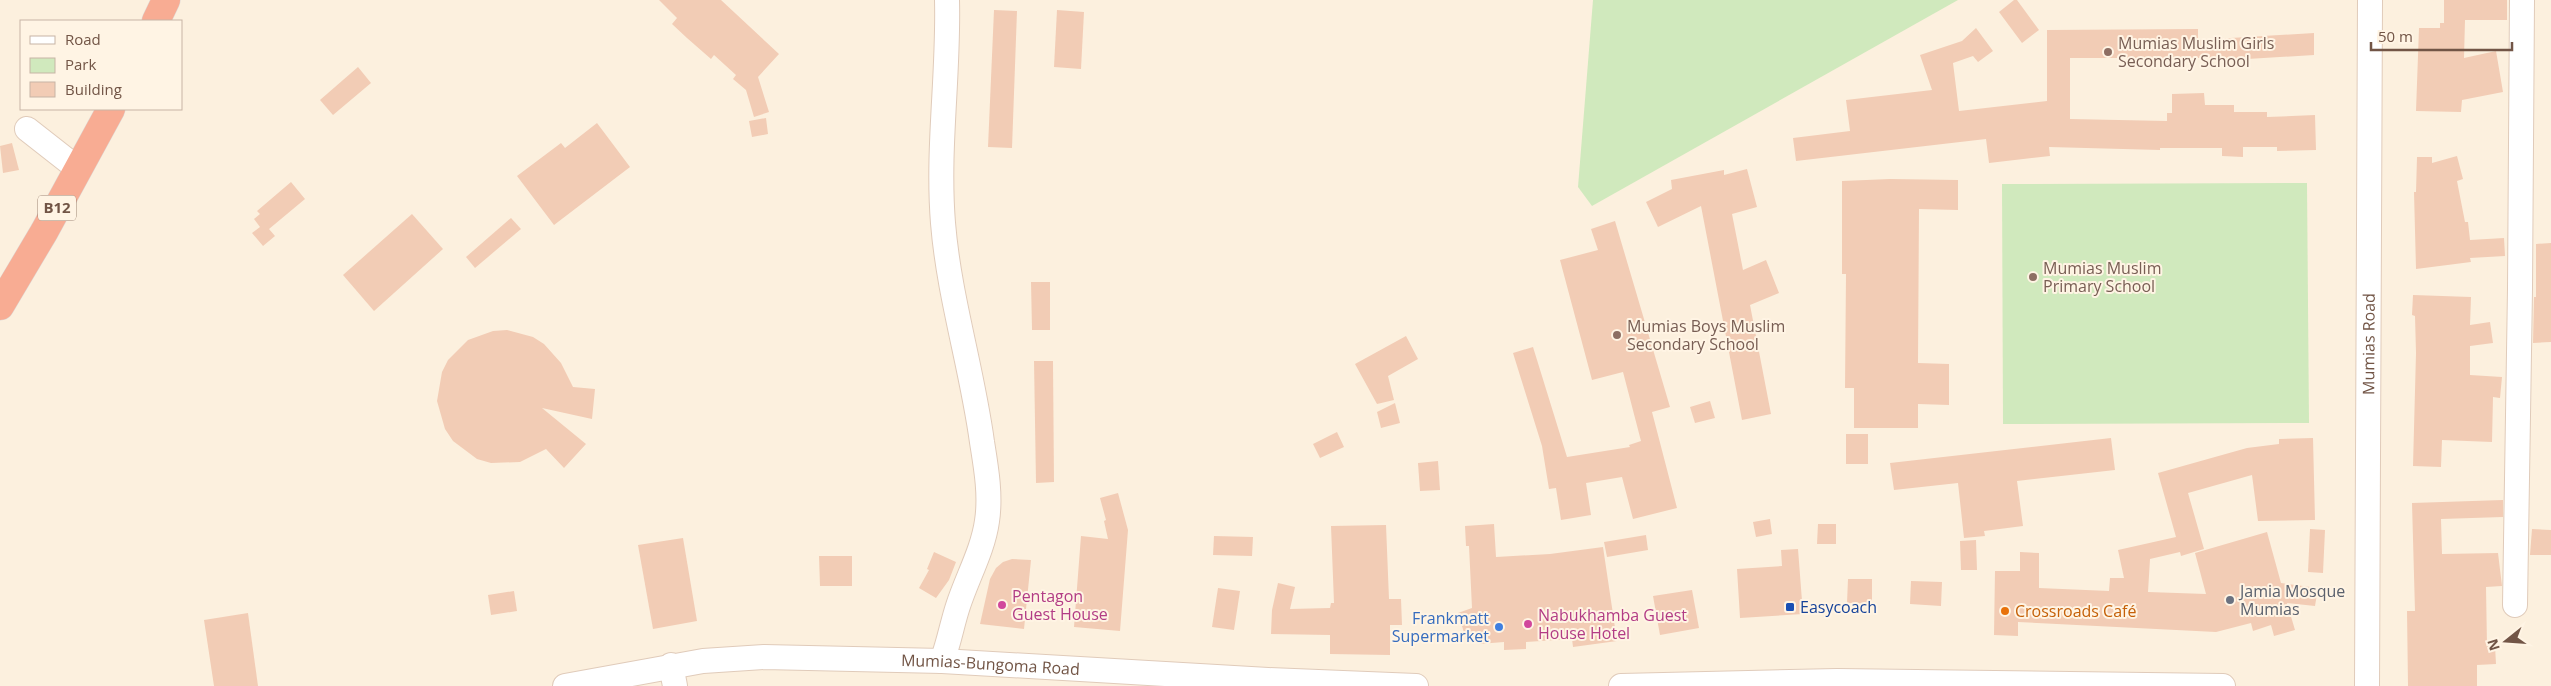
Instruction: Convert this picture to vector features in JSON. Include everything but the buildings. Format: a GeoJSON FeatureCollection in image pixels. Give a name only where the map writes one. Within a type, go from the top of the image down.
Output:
{"type":"FeatureCollection","features":[{"type":"Feature","properties":{"kind":"highway"},"geometry":{"type":"LineString","coordinates":[[156,20],[166,0]]}},
{"type":"Feature","properties":{"kind":"highway","name":"B12"},"geometry":{"type":"LineString","coordinates":[[0,306],[110,110]]}},
{"type":"Feature","properties":{"kind":"street"},"geometry":{"type":"LineString","coordinates":[[942,661],[957,608],[981,543],[987,521],[988,506],[980,423],[950,280],[943,222],[940,134],[946,53],[947,0]]}},
{"type":"Feature","properties":{"kind":"street","name":"Mumias Road"},"geometry":{"type":"LineString","coordinates":[[2367,686],[2370,0]]}},
{"type":"Feature","properties":{"kind":"street"},"geometry":{"type":"LineString","coordinates":[[2515,605],[2522,0]]}},
{"type":"Feature","properties":{"kind":"street"},"geometry":{"type":"LineString","coordinates":[[27,129],[78,169]]}},
{"type":"Feature","properties":{"kind":"street","name":"Mumias-Bungoma Road"},"geometry":{"type":"LineString","coordinates":[[565,686],[673,676],[703,660],[764,657],[942,661],[1268,680],[1416,686]]}},
{"type":"Feature","properties":{"kind":"street"},"geometry":{"type":"LineString","coordinates":[[1621,686],[1837,681],[2223,686]]}},
{"type":"Feature","properties":{"kind":"green space"},"geometry":{"type":"Polygon","coordinates":[[[1593,0],[1958,0],[1592,206],[1578,187],[1593,0]]]}},
{"type":"Feature","properties":{"kind":"green space"},"geometry":{"type":"Polygon","coordinates":[[[2307,183],[2309,423],[2003,424],[2002,184],[2307,183]]]}},
{"type":"Feature","properties":{"kind":"place","name":"Mumias Muslim Girls Secondary School"},"geometry":{"type":"Point","coordinates":[2108,52]}},
{"type":"Feature","properties":{"kind":"place","name":"Mumias Muslim Primary School"},"geometry":{"type":"Point","coordinates":[2033,277]}},
{"type":"Feature","properties":{"kind":"place","name":"Mumias Boys Muslim Secondary School"},"geometry":{"type":"Point","coordinates":[1617,335]}},
{"type":"Feature","properties":{"kind":"place","name":"Jamia Mosque Mumias"},"geometry":{"type":"Point","coordinates":[2230,600]}},
{"type":"Feature","properties":{"kind":"place","name":"Pentagon Guest House"},"geometry":{"type":"Point","coordinates":[1002,605]}},
{"type":"Feature","properties":{"kind":"place","name":"Easycoach"},"geometry":{"type":"Point","coordinates":[1790,607]}},
{"type":"Feature","properties":{"kind":"place","name":"Crossroads Café"},"geometry":{"type":"Point","coordinates":[2005,611]}},
{"type":"Feature","properties":{"kind":"place","name":"Nabukhamba Guest House Hotel"},"geometry":{"type":"Point","coordinates":[1528,624]}},
{"type":"Feature","properties":{"kind":"place","name":"Frankmatt Supermarket"},"geometry":{"type":"Point","coordinates":[1499,627]}}]}
